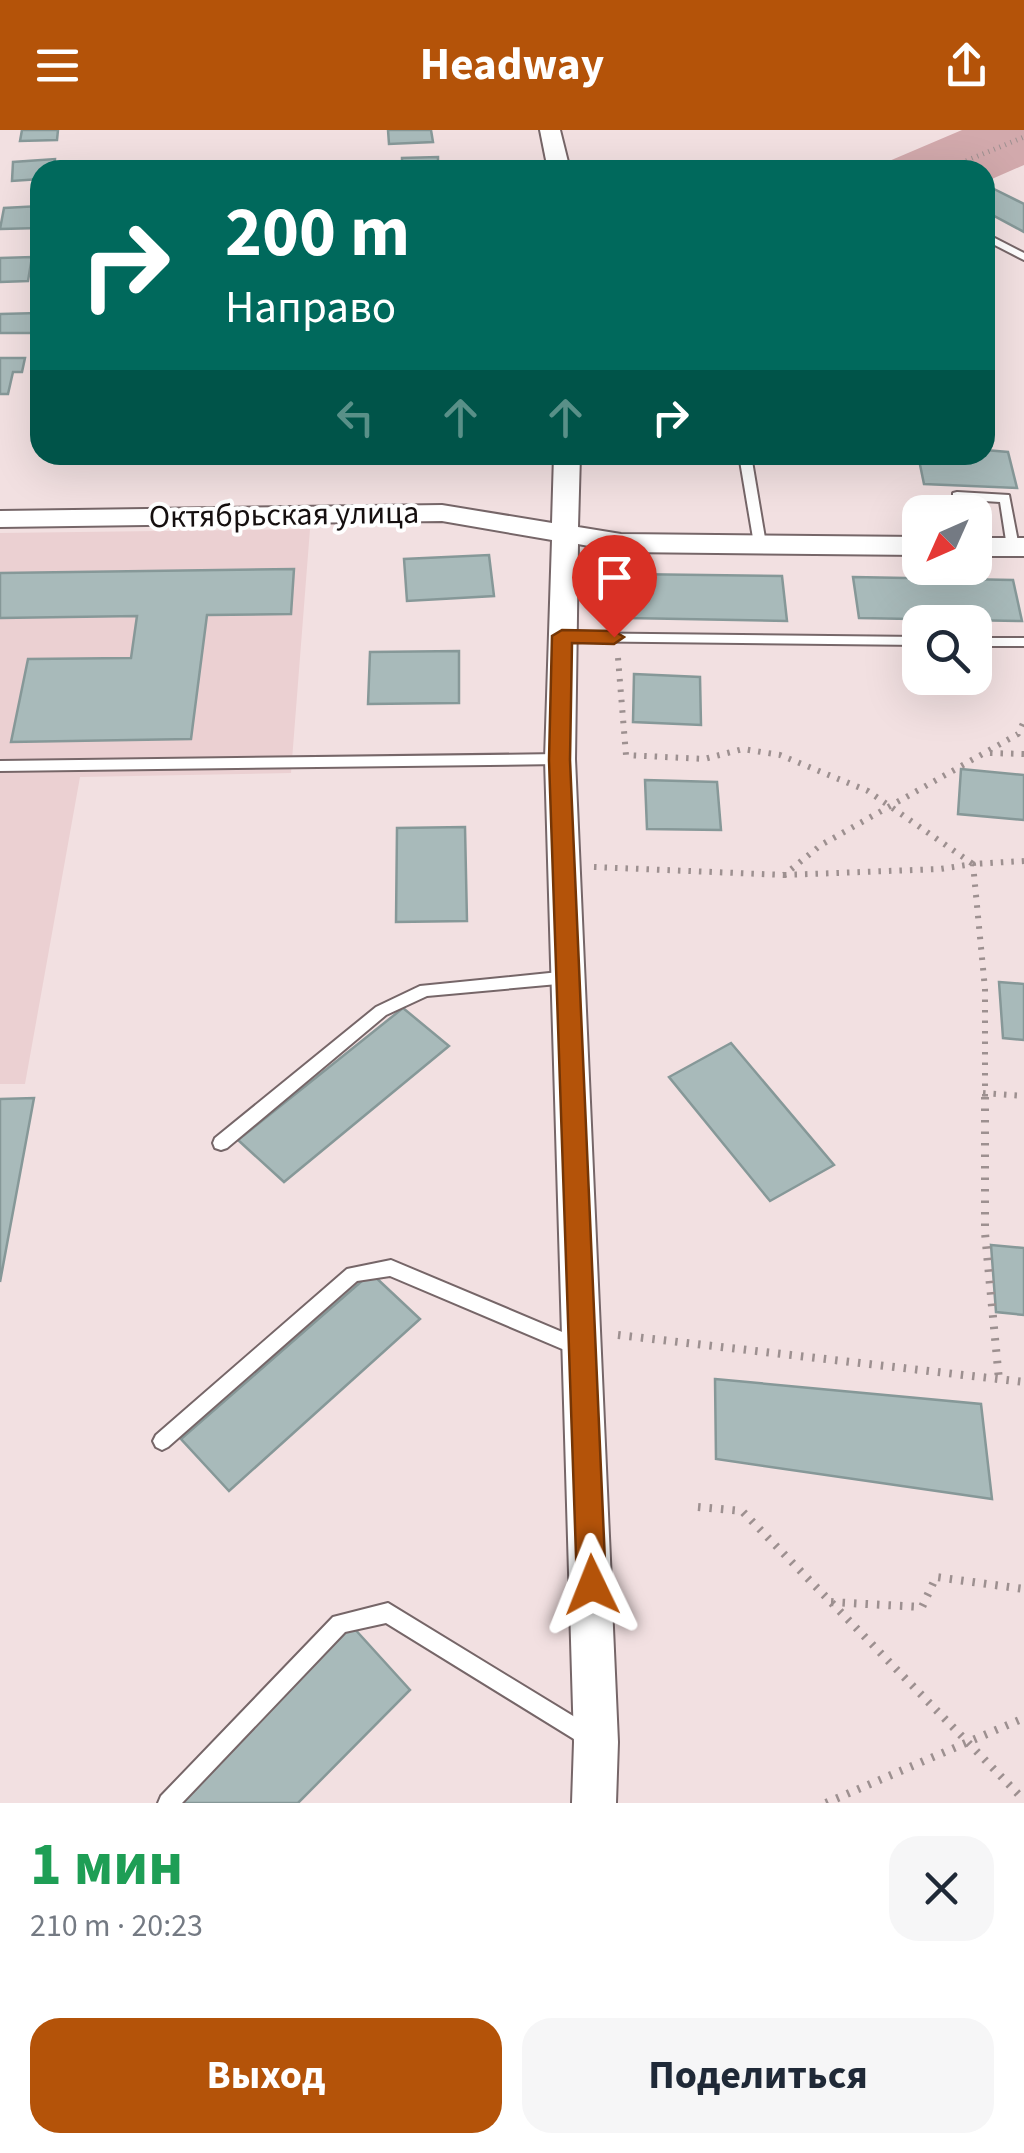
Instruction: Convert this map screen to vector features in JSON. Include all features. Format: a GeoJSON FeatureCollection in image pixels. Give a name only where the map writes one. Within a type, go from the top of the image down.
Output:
{"type":"FeatureCollection","features":[{"type":"Feature","properties":{"kind":"street"},"geometry":{"type":"LineString","coordinates":[[550,130],[557,160]]}},
{"type":"Feature","properties":{"kind":"street"},"geometry":{"type":"LineString","coordinates":[[566,465],[560,760],[584,1340],[596,1742],[594,1803]]}},
{"type":"Feature","properties":{"kind":"street","name":"Октябрьская улица"},"geometry":{"type":"LineString","coordinates":[[0,518],[442,513],[621,542],[902,546]]}},
{"type":"Feature","properties":{"kind":"street"},"geometry":{"type":"LineString","coordinates":[[992,547],[1018,547]]}},
{"type":"Feature","properties":{"kind":"lane"},"geometry":{"type":"LineString","coordinates":[[995,241],[1024,257]]}},
{"type":"Feature","properties":{"kind":"lane"},"geometry":{"type":"LineString","coordinates":[[747,465],[760,544]]}},
{"type":"Feature","properties":{"kind":"lane"},"geometry":{"type":"LineString","coordinates":[[992,497],[1005,498],[1018,547]]}},
{"type":"Feature","properties":{"kind":"lane"},"geometry":{"type":"LineString","coordinates":[[562,636],[902,641]]}},
{"type":"Feature","properties":{"kind":"lane"},"geometry":{"type":"LineString","coordinates":[[992,642],[1024,642]]}},
{"type":"Feature","properties":{"kind":"lane"},"geometry":{"type":"LineString","coordinates":[[0,766],[560,760]]}},
{"type":"Feature","properties":{"kind":"lane"},"geometry":{"type":"LineString","coordinates":[[221,1144],[381,1011],[425,990],[569,977]]}},
{"type":"Feature","properties":{"kind":"lane"},"geometry":{"type":"LineString","coordinates":[[162,1440],[353,1274],[391,1268],[584,1340]]}},
{"type":"Feature","properties":{"kind":"lane"},"geometry":{"type":"LineString","coordinates":[[168,1803],[340,1624],[388,1613],[596,1742]]}},
{"type":"Feature","properties":{"kind":"path"},"geometry":{"type":"LineString","coordinates":[[968,160],[1024,137]]}},
{"type":"Feature","properties":{"kind":"path"},"geometry":{"type":"LineString","coordinates":[[614,637],[626,755],[704,759],[743,748],[776,754],[860,787],[973,864],[984,989],[985,1233],[999,1380]]}},
{"type":"Feature","properties":{"kind":"path"},"geometry":{"type":"LineString","coordinates":[[784,875],[820,845],[894,807],[939,776],[1018,734],[1024,721]]}},
{"type":"Feature","properties":{"kind":"path"},"geometry":{"type":"LineString","coordinates":[[988,753],[1024,754]]}},
{"type":"Feature","properties":{"kind":"path"},"geometry":{"type":"LineString","coordinates":[[564,865],[784,875],[940,869],[1024,861]]}},
{"type":"Feature","properties":{"kind":"path"},"geometry":{"type":"LineString","coordinates":[[983,1093],[1024,1096]]}},
{"type":"Feature","properties":{"kind":"path"},"geometry":{"type":"LineString","coordinates":[[584,1340],[1024,1382]]}},
{"type":"Feature","properties":{"kind":"path"},"geometry":{"type":"LineString","coordinates":[[698,1507],[742,1511],[1024,1800]]}},
{"type":"Feature","properties":{"kind":"path"},"geometry":{"type":"LineString","coordinates":[[830,1602],[922,1607],[936,1577],[1024,1589]]}},
{"type":"Feature","properties":{"kind":"path"},"geometry":{"type":"LineString","coordinates":[[826,1803],[1024,1718]]}},
{"type":"Feature","properties":{"kind":"shaded area"},"geometry":{"type":"Polygon","coordinates":[[[962,130],[1024,130],[1024,165],[995,178],[995,160],[892,160],[962,130]]]}},
{"type":"Feature","properties":{"kind":"shaded area"},"geometry":{"type":"Polygon","coordinates":[[[310,529],[291,773],[80,777],[25,1084],[0,1084],[0,533],[310,529]]]}},
{"type":"Feature","properties":{"kind":"building"},"geometry":{"type":"Polygon","coordinates":[[[22,130],[58,130],[57,140],[20,141],[22,130]]]}},
{"type":"Feature","properties":{"kind":"building"},"geometry":{"type":"Polygon","coordinates":[[[388,130],[431,130],[433,142],[389,144],[388,130]]]}},
{"type":"Feature","properties":{"kind":"building"},"geometry":{"type":"Polygon","coordinates":[[[438,157],[438,160],[402,160],[438,157]]]}},
{"type":"Feature","properties":{"kind":"building"},"geometry":{"type":"Polygon","coordinates":[[[30,161],[30,180],[12,181],[13,162],[30,161]]]}},
{"type":"Feature","properties":{"kind":"building"},"geometry":{"type":"Polygon","coordinates":[[[995,190],[1024,204],[1024,232],[995,216],[995,190]]]}},
{"type":"Feature","properties":{"kind":"building"},"geometry":{"type":"Polygon","coordinates":[[[30,207],[30,228],[0,229],[4,208],[30,207]]]}},
{"type":"Feature","properties":{"kind":"building"},"geometry":{"type":"Polygon","coordinates":[[[30,257],[28,281],[0,282],[0,258],[30,257]]]}},
{"type":"Feature","properties":{"kind":"building"},"geometry":{"type":"Polygon","coordinates":[[[30,313],[30,333],[0,333],[0,314],[30,313]]]}},
{"type":"Feature","properties":{"kind":"building"},"geometry":{"type":"Polygon","coordinates":[[[0,358],[25,358],[22,372],[13,372],[8,394],[0,394],[0,358]]]}},
{"type":"Feature","properties":{"kind":"building"},"geometry":{"type":"Polygon","coordinates":[[[995,451],[1008,452],[1017,488],[924,484],[920,465],[995,465],[995,451]]]}},
{"type":"Feature","properties":{"kind":"building"},"geometry":{"type":"Polygon","coordinates":[[[489,555],[494,596],[407,601],[404,559],[489,555]]]}},
{"type":"Feature","properties":{"kind":"building"},"geometry":{"type":"Polygon","coordinates":[[[294,569],[291,614],[207,615],[191,739],[11,742],[28,659],[131,658],[137,616],[0,618],[0,573],[294,569]]]}},
{"type":"Feature","properties":{"kind":"building"},"geometry":{"type":"Polygon","coordinates":[[[627,574],[782,576],[787,621],[628,618],[627,574]]]}},
{"type":"Feature","properties":{"kind":"building"},"geometry":{"type":"Polygon","coordinates":[[[853,577],[902,578],[902,585],[992,585],[992,580],[1013,580],[1022,621],[992,620],[992,605],[902,605],[902,619],[859,618],[853,577]]]}},
{"type":"Feature","properties":{"kind":"building"},"geometry":{"type":"Polygon","coordinates":[[[459,651],[459,703],[368,704],[370,652],[459,651]]]}},
{"type":"Feature","properties":{"kind":"building"},"geometry":{"type":"Polygon","coordinates":[[[634,674],[700,677],[701,725],[633,722],[634,674]]]}},
{"type":"Feature","properties":{"kind":"building"},"geometry":{"type":"Polygon","coordinates":[[[961,769],[1024,775],[1024,820],[958,814],[961,769]]]}},
{"type":"Feature","properties":{"kind":"building"},"geometry":{"type":"Polygon","coordinates":[[[645,780],[717,782],[721,830],[647,829],[645,780]]]}},
{"type":"Feature","properties":{"kind":"building"},"geometry":{"type":"Polygon","coordinates":[[[465,827],[467,921],[396,922],[397,828],[465,827]]]}},
{"type":"Feature","properties":{"kind":"building"},"geometry":{"type":"Polygon","coordinates":[[[999,982],[1024,984],[1024,1040],[1003,1038],[999,982]]]}},
{"type":"Feature","properties":{"kind":"building"},"geometry":{"type":"Polygon","coordinates":[[[403,1008],[449,1046],[284,1182],[238,1140],[403,1008]]]}},
{"type":"Feature","properties":{"kind":"building"},"geometry":{"type":"Polygon","coordinates":[[[731,1043],[834,1165],[770,1201],[669,1077],[731,1043]]]}},
{"type":"Feature","properties":{"kind":"building"},"geometry":{"type":"Polygon","coordinates":[[[34,1098],[0,1282],[0,1099],[34,1098]]]}},
{"type":"Feature","properties":{"kind":"building"},"geometry":{"type":"Polygon","coordinates":[[[991,1245],[1024,1248],[1024,1315],[996,1312],[991,1245]]]}},
{"type":"Feature","properties":{"kind":"building"},"geometry":{"type":"Polygon","coordinates":[[[371,1273],[420,1319],[229,1491],[181,1439],[371,1273]]]}},
{"type":"Feature","properties":{"kind":"building"},"geometry":{"type":"Polygon","coordinates":[[[715,1379],[981,1404],[992,1499],[716,1459],[715,1379]]]}},
{"type":"Feature","properties":{"kind":"building"},"geometry":{"type":"Polygon","coordinates":[[[352,1626],[410,1690],[298,1803],[170,1803],[352,1626]]]}},
{"type":"Feature","properties":{"kind":"route"},"geometry":{"type":"LineString","coordinates":[[592,1585],[560,760],[561,667],[562,636],[614,637]]}}]}
